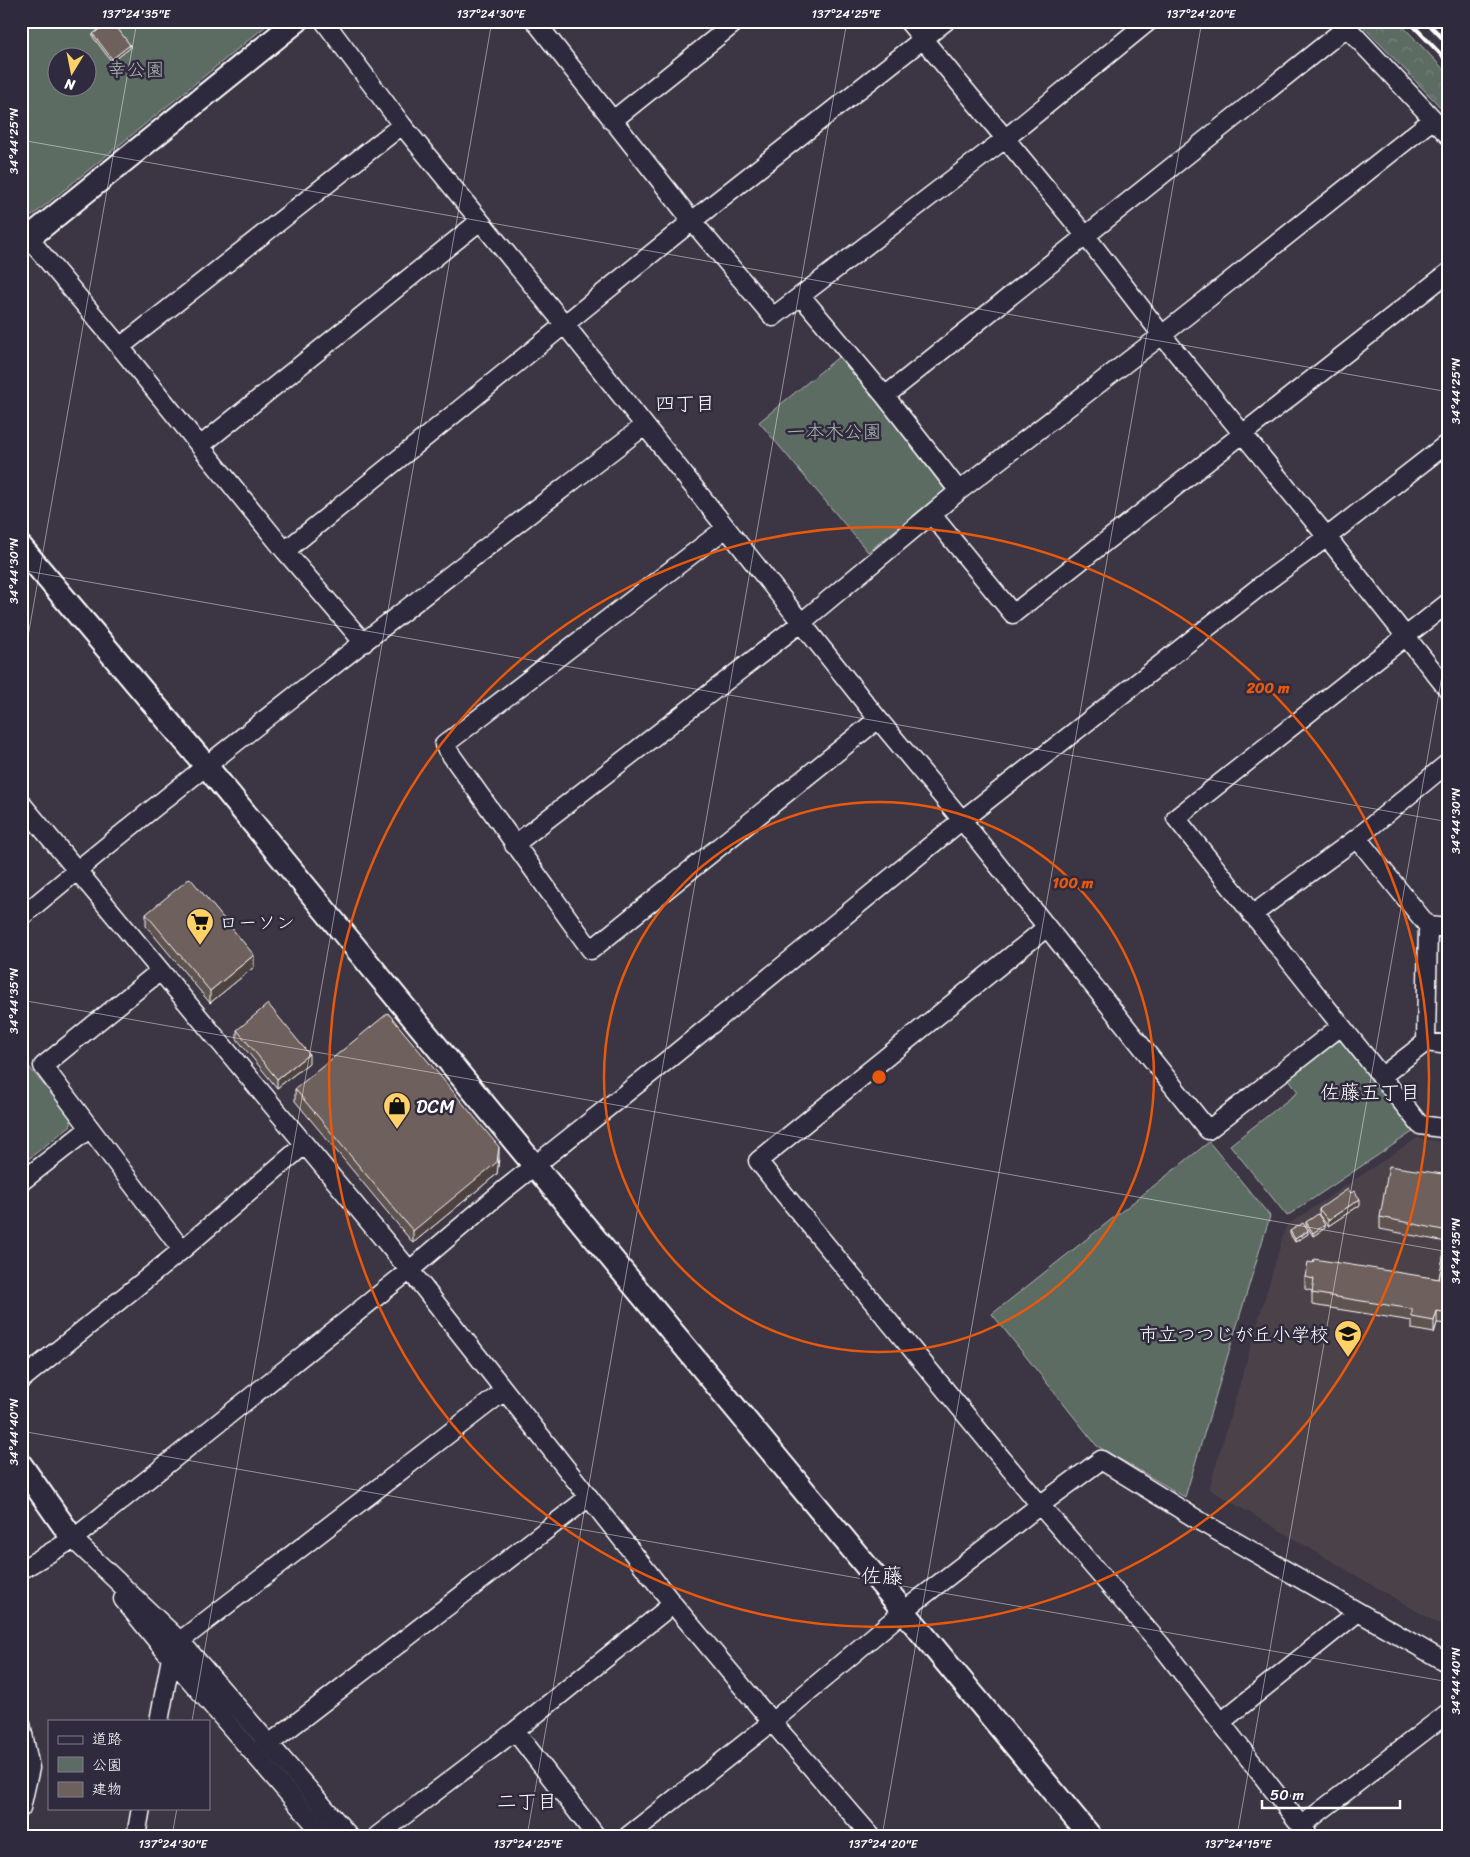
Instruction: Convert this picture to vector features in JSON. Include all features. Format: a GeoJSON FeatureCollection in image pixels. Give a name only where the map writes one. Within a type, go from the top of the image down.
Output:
{"type":"FeatureCollection","features":[{"type":"Feature","properties":{"kind":"street"},"geometry":{"type":"LineString","coordinates":[[298,21],[24,237],[120,347],[285,551],[364,643]]}},
{"type":"Feature","properties":{"kind":"street"},"geometry":{"type":"LineString","coordinates":[[324,21],[402,125],[565,325],[878,719],[962,820],[1208,1130],[1341,1026]]}},
{"type":"Feature","properties":{"kind":"street"},"geometry":{"type":"LineString","coordinates":[[535,21],[692,221],[773,317],[1006,138],[1147,22]]}},
{"type":"Feature","properties":{"kind":"street"},"geometry":{"type":"LineString","coordinates":[[612,121],[737,21]]}},
{"type":"Feature","properties":{"kind":"street"},"geometry":{"type":"LineString","coordinates":[[908,21],[1085,235],[1162,335],[1327,537],[1449,691]]}},
{"type":"Feature","properties":{"kind":"street"},"geometry":{"type":"LineString","coordinates":[[285,551],[692,221],[946,21]]}},
{"type":"Feature","properties":{"kind":"street"},"geometry":{"type":"LineString","coordinates":[[885,396],[1344,24],[1449,136]]}},
{"type":"Feature","properties":{"kind":"street"},"geometry":{"type":"LineString","coordinates":[[514,845],[802,622],[959,492],[1162,335],[1432,120]]}},
{"type":"Feature","properties":{"kind":"street"},"geometry":{"type":"LineString","coordinates":[[120,347],[402,125]]}},
{"type":"Feature","properties":{"kind":"street"},"geometry":{"type":"LineString","coordinates":[[200,446],[480,221]]}},
{"type":"Feature","properties":{"kind":"street"},"geometry":{"type":"LineString","coordinates":[[932,515],[1013,614],[1449,272]]}},
{"type":"Feature","properties":{"kind":"street"},"geometry":{"type":"LineString","coordinates":[[801,296],[885,396],[959,492]]}},
{"type":"Feature","properties":{"kind":"street"},"geometry":{"type":"LineString","coordinates":[[21,917],[77,870],[364,643],[644,426]]}},
{"type":"Feature","properties":{"kind":"street"},"geometry":{"type":"LineString","coordinates":[[21,1570],[73,1539],[410,1270],[535,1166],[962,820],[1263,584],[1449,442]]}},
{"type":"Feature","properties":{"kind":"street"},"geometry":{"type":"LineString","coordinates":[[726,528],[444,745],[591,950],[878,719]]}},
{"type":"Feature","properties":{"kind":"street"},"geometry":{"type":"LineString","coordinates":[[21,547],[207,767],[1090,1836]]}},
{"type":"Feature","properties":{"kind":"street"},"geometry":{"type":"LineString","coordinates":[[1449,602],[1176,818],[1420,1125],[1449,1129]]}},
{"type":"Feature","properties":{"kind":"street"},"geometry":{"type":"LineString","coordinates":[[1252,915],[1357,838],[1449,762]]}},
{"type":"Feature","properties":{"kind":"street"},"geometry":{"type":"LineString","coordinates":[[21,804],[304,1146],[410,1270],[674,1604],[864,1833]]}},
{"type":"Feature","properties":{"kind":"street"},"geometry":{"type":"LineString","coordinates":[[1357,838],[1428,926],[1426,1042]]}},
{"type":"Feature","properties":{"kind":"street"},"geometry":{"type":"LineString","coordinates":[[1428,926],[1449,928]]}},
{"type":"Feature","properties":{"kind":"street"},"geometry":{"type":"LineString","coordinates":[[1047,927],[758,1160],[1040,1505],[1160,1644],[1305,1831],[1449,1712]]}},
{"type":"Feature","properties":{"kind":"street"},"geometry":{"type":"LineString","coordinates":[[160,971],[43,1066],[182,1250]]}},
{"type":"Feature","properties":{"kind":"street"},"geometry":{"type":"LineString","coordinates":[[1381,1077],[1426,1042],[1449,1045]]}},
{"type":"Feature","properties":{"kind":"street"},"geometry":{"type":"LineString","coordinates":[[21,1182],[90,1128]]}},
{"type":"Feature","properties":{"kind":"street"},"geometry":{"type":"LineString","coordinates":[[21,1380],[182,1250],[304,1146]]}},
{"type":"Feature","properties":{"kind":"street"},"geometry":{"type":"LineString","coordinates":[[180,1641],[504,1391]]}},
{"type":"Feature","properties":{"kind":"street"},"geometry":{"type":"LineString","coordinates":[[628,1836],[772,1722],[905,1610],[1101,1460],[1203,1523],[1449,1664]]}},
{"type":"Feature","properties":{"kind":"street"},"geometry":{"type":"LineString","coordinates":[[21,1465],[73,1539],[171,1658],[325,1836]]}},
{"type":"Feature","properties":{"kind":"street"},"geometry":{"type":"LineString","coordinates":[[269,1744],[589,1497]]}},
{"type":"Feature","properties":{"kind":"street"},"geometry":{"type":"LineString","coordinates":[[73,1539],[180,1641],[349,1836]]}},
{"type":"Feature","properties":{"kind":"street"},"geometry":{"type":"LineString","coordinates":[[377,1836],[515,1731],[674,1604]]}},
{"type":"Feature","properties":{"kind":"street"},"geometry":{"type":"LineString","coordinates":[[1221,1722],[1358,1612]]}},
{"type":"Feature","properties":{"kind":"street"},"geometry":{"type":"LineString","coordinates":[[159,1720],[171,1658]]}},
{"type":"Feature","properties":{"kind":"street"},"geometry":{"type":"LineString","coordinates":[[21,1724],[30,1768],[21,1808]]}},
{"type":"Feature","properties":{"kind":"street"},"geometry":{"type":"LineString","coordinates":[[515,1731],[596,1836]]}},
{"type":"Feature","properties":{"kind":"street"},"geometry":{"type":"LineString","coordinates":[[136,1836],[141,1810]]}},
{"type":"Feature","properties":{"kind":"shaded area","name":"市立つつじが丘小学校"},"geometry":{"type":"Polygon","coordinates":[[[1417,1138],[1449,1143],[1449,1630],[1209,1489],[1286,1226],[1417,1138]]]}},
{"type":"Feature","properties":{"kind":"green space","name":"幸公園"},"geometry":{"type":"Polygon","coordinates":[[[21,21],[272,21],[32,216],[21,215],[21,21]]]}},
{"type":"Feature","properties":{"kind":"green space"},"geometry":{"type":"Polygon","coordinates":[[[1358,21],[1398,21],[1449,75],[1449,116],[1358,21]]]}},
{"type":"Feature","properties":{"kind":"green space","name":"一本木公園"},"geometry":{"type":"Polygon","coordinates":[[[841,355],[945,490],[868,552],[759,422],[841,355]]]}},
{"type":"Feature","properties":{"kind":"green space"},"geometry":{"type":"Polygon","coordinates":[[[1332,1041],[1343,1042],[1414,1131],[1287,1216],[1230,1145],[1298,1092],[1287,1076],[1332,1041]]]}},
{"type":"Feature","properties":{"kind":"green space"},"geometry":{"type":"Polygon","coordinates":[[[21,1057],[71,1118],[71,1125],[21,1165],[21,1057]]]}},
{"type":"Feature","properties":{"kind":"green space"},"geometry":{"type":"Polygon","coordinates":[[[1209,1142],[1270,1216],[1185,1497],[1097,1446],[992,1314],[1209,1142]]]}},
{"type":"Feature","properties":{"kind":"building"},"geometry":{"type":"Polygon","coordinates":[[[112,21],[130,45],[112,59],[93,34],[112,21]]]}},
{"type":"Feature","properties":{"kind":"building","name":"ローソン"},"geometry":{"type":"Polygon","coordinates":[[[190,878],[254,955],[210,991],[146,914],[190,878]]]}},
{"type":"Feature","properties":{"kind":"building"},"geometry":{"type":"Polygon","coordinates":[[[268,1004],[309,1054],[277,1079],[237,1030],[268,1004]]]}},
{"type":"Feature","properties":{"kind":"building","name":"DCM"},"geometry":{"type":"Polygon","coordinates":[[[388,1013],[499,1147],[497,1162],[413,1231],[295,1089],[388,1013]]]}},
{"type":"Feature","properties":{"kind":"building"},"geometry":{"type":"Polygon","coordinates":[[[1389,1166],[1449,1175],[1449,1313],[1437,1311],[1434,1321],[1412,1317],[1412,1309],[1312,1293],[1314,1279],[1305,1277],[1308,1262],[1313,1263],[1314,1259],[1439,1279],[1448,1231],[1380,1217],[1389,1166]]]}},
{"type":"Feature","properties":{"kind":"building"},"geometry":{"type":"Polygon","coordinates":[[[1348,1189],[1351,1193],[1354,1191],[1360,1199],[1328,1220],[1319,1209],[1348,1189]]]}},
{"type":"Feature","properties":{"kind":"building"},"geometry":{"type":"Polygon","coordinates":[[[1318,1214],[1325,1225],[1313,1233],[1306,1222],[1318,1214]]]}},
{"type":"Feature","properties":{"kind":"building"},"geometry":{"type":"Polygon","coordinates":[[[1303,1223],[1308,1231],[1295,1239],[1290,1231],[1303,1223]]]}},
{"type":"Feature","properties":{"kind":"railway"},"geometry":{"type":"LineString","coordinates":[[1409,21],[1449,63]]}},
{"type":"Feature","properties":{"kind":"railway"},"geometry":{"type":"LineString","coordinates":[[1426,21],[1449,45]]}},
{"type":"Feature","properties":{"kind":"place","name":"ローソン"},"geometry":{"type":"Point","coordinates":[200,946]}},
{"type":"Feature","properties":{"kind":"place","name":"DCM"},"geometry":{"type":"Point","coordinates":[397,1130]}},
{"type":"Feature","properties":{"kind":"place","name":"市立つつじが丘小学校"},"geometry":{"type":"Point","coordinates":[1348,1358]}},
{"type":"Feature","properties":{"kind":"district","name":"四丁目"},"geometry":{"type":"Point","coordinates":[685,403]}},
{"type":"Feature","properties":{"kind":"district","name":"佐藤五丁目"},"geometry":{"type":"Point","coordinates":[1370,1092]}},
{"type":"Feature","properties":{"kind":"district","name":"佐藤"},"geometry":{"type":"Point","coordinates":[882,1576]}},
{"type":"Feature","properties":{"kind":"district","name":"二丁目"},"geometry":{"type":"Point","coordinates":[527,1801]}}]}
